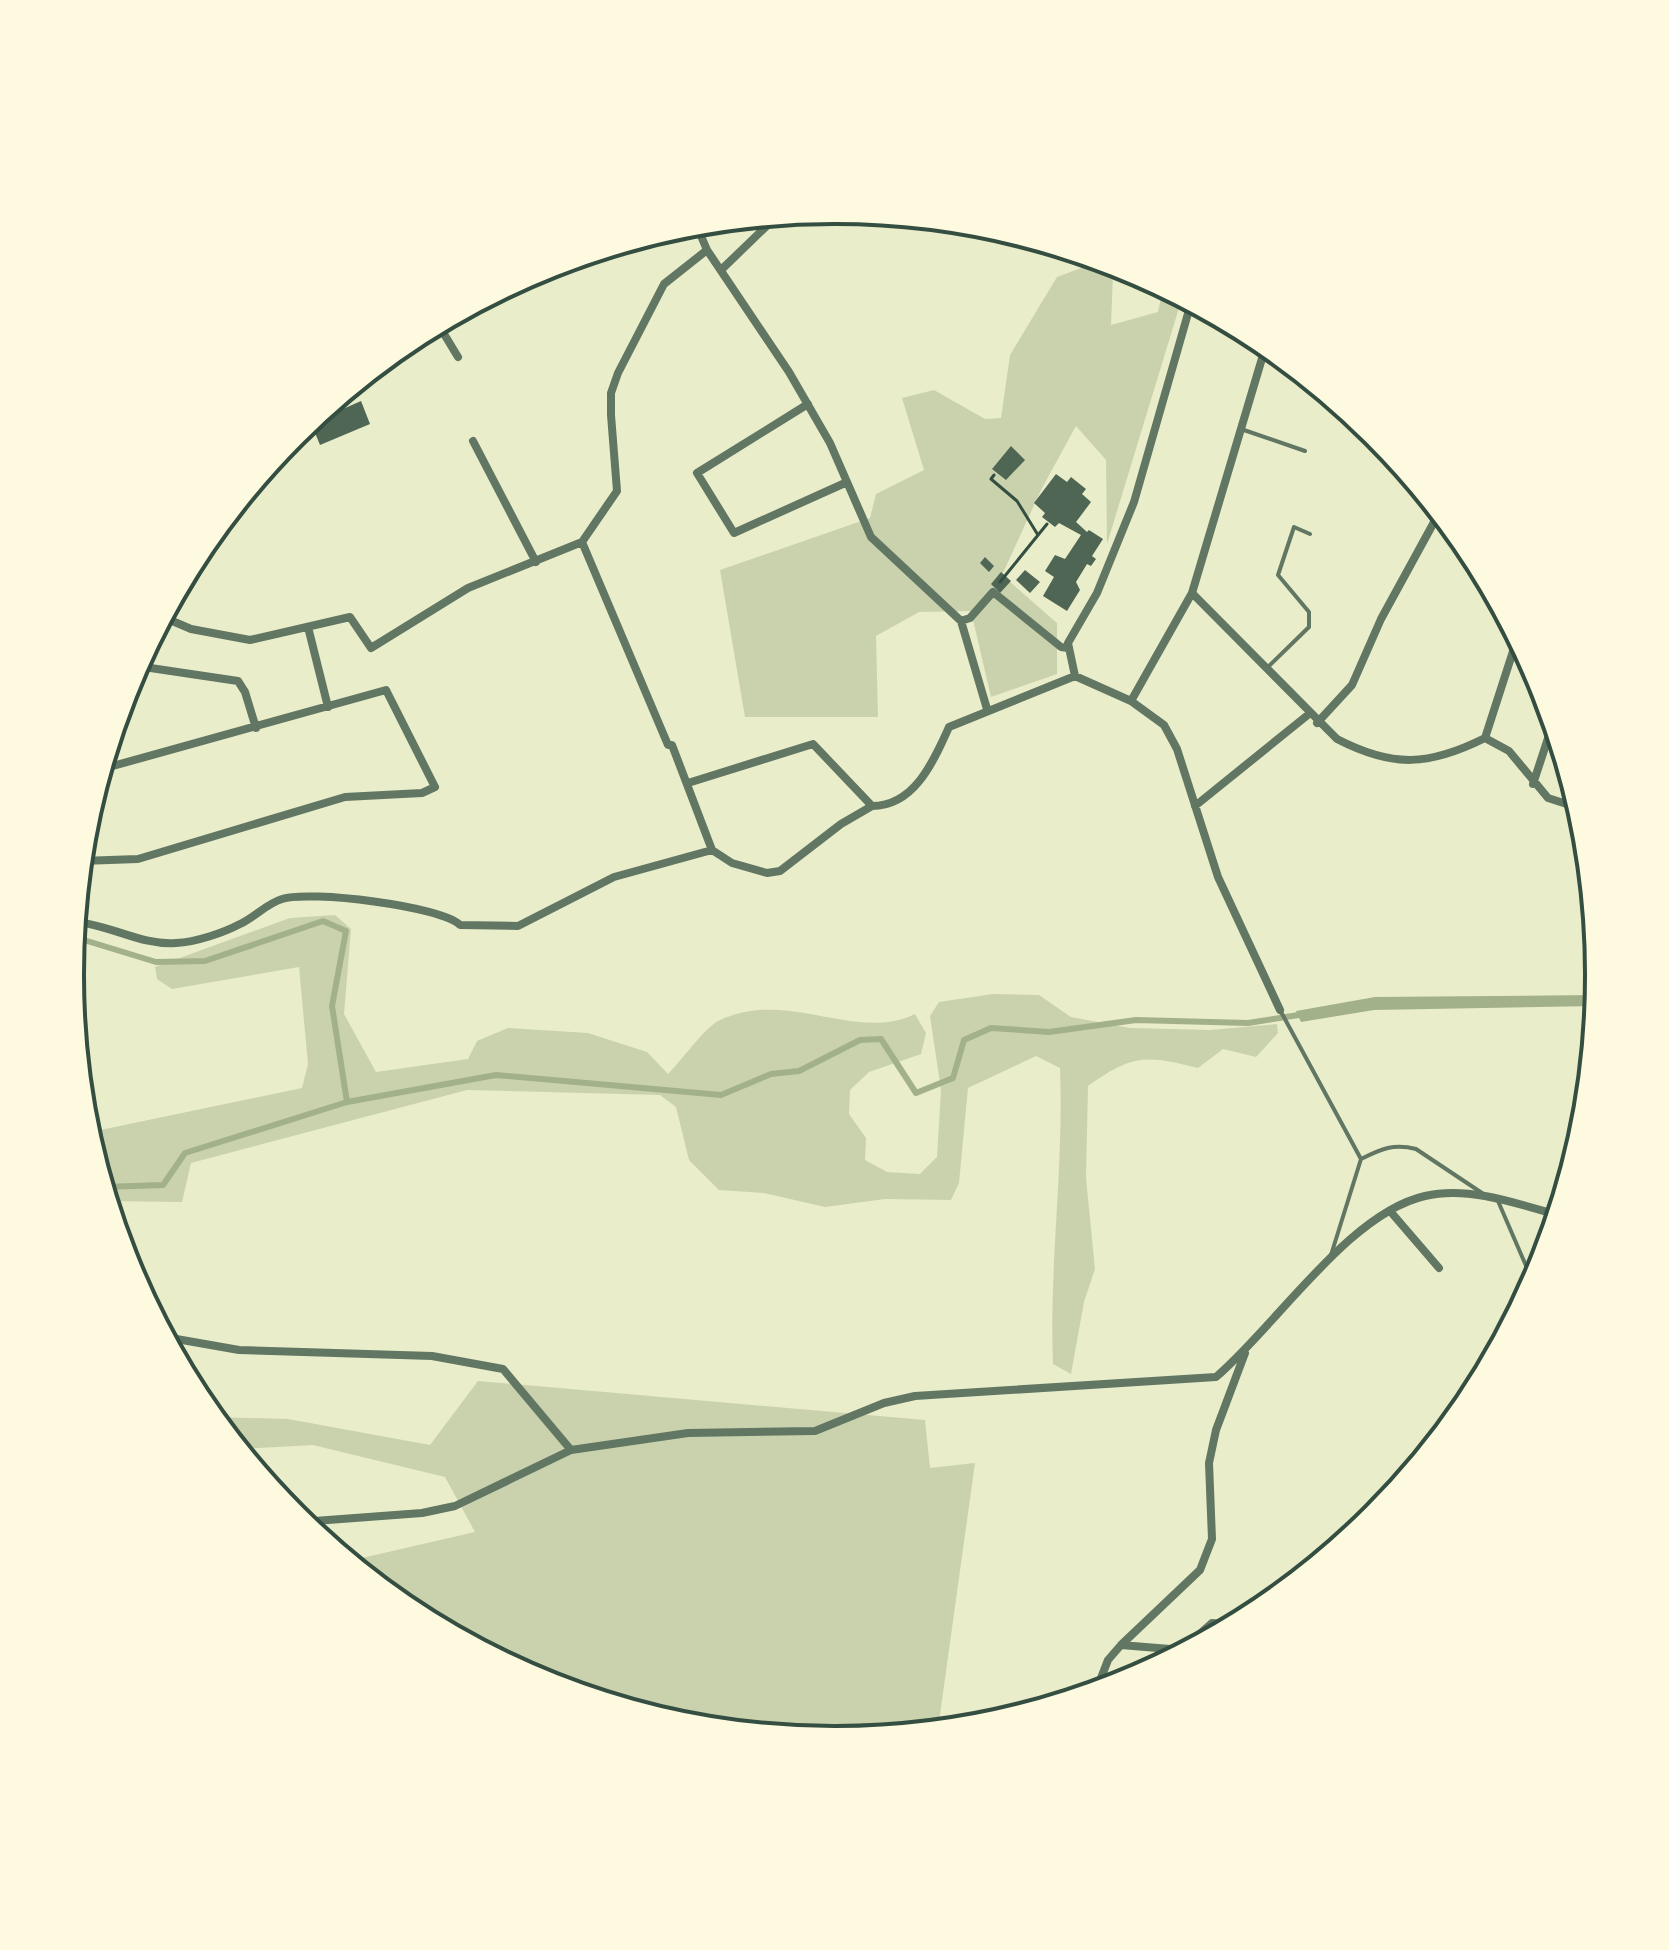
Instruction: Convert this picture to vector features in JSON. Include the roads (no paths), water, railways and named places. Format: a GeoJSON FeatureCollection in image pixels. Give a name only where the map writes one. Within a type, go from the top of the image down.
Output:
{"type":"FeatureCollection","features":[{"type":"Feature","properties":{"kind":"street"},"geometry":{"type":"LineString","coordinates":[[721,270],[764,228]]}},
{"type":"Feature","properties":{"kind":"street"},"geometry":{"type":"LineString","coordinates":[[701,237],[808,404],[830,443],[871,537],[961,621],[987,709]]}},
{"type":"Feature","properties":{"kind":"street"},"geometry":{"type":"LineString","coordinates":[[173,621],[250,640],[350,617],[371,648],[468,588],[582,542],[609,507],[617,491],[611,393],[618,373],[664,284],[707,250]]}},
{"type":"Feature","properties":{"kind":"street"},"geometry":{"type":"LineString","coordinates":[[1075,676],[1068,648],[1097,593],[1134,502],[1188,313]]}},
{"type":"Feature","properties":{"kind":"street"},"geometry":{"type":"LineString","coordinates":[[444,334],[458,357]]}},
{"type":"Feature","properties":{"kind":"street"},"geometry":{"type":"LineString","coordinates":[[1131,701],[1192,593],[1262,359]]}},
{"type":"Feature","properties":{"kind":"street"},"geometry":{"type":"LineString","coordinates":[[808,404],[697,473],[734,533],[845,483]]}},
{"type":"Feature","properties":{"kind":"street"},"geometry":{"type":"LineString","coordinates":[[473,441],[536,562]]}},
{"type":"Feature","properties":{"kind":"street"},"geometry":{"type":"LineString","coordinates":[[1317,723],[1352,685],[1381,619],[1434,523]]}},
{"type":"Feature","properties":{"kind":"street"},"geometry":{"type":"LineString","coordinates":[[582,542],[641,674],[659,725],[668,745],[672,745],[712,850],[732,863],[767,873],[780,871],[841,824],[872,806],[909,794],[928,770],[949,727],[987,709],[1075,676],[1131,701],[1164,725],[1177,749],[1218,877],[1280,1010]]}},
{"type":"Feature","properties":{"kind":"street"},"geometry":{"type":"LineString","coordinates":[[961,621],[970,618],[993,592],[1061,647],[1068,648]]}},
{"type":"Feature","properties":{"kind":"street"},"geometry":{"type":"LineString","coordinates":[[1192,593],[1268,667],[1317,723],[1337,739],[1363,752],[1419,762],[1453,754],[1485,738],[1512,653]]}},
{"type":"Feature","properties":{"kind":"street"},"geometry":{"type":"LineString","coordinates":[[308,627],[328,707]]}},
{"type":"Feature","properties":{"kind":"street"},"geometry":{"type":"LineString","coordinates":[[150,668],[238,681],[245,692],[256,728]]}},
{"type":"Feature","properties":{"kind":"street"},"geometry":{"type":"LineString","coordinates":[[93,861],[138,859],[345,797],[422,793],[435,787],[386,690],[115,766]]}},
{"type":"Feature","properties":{"kind":"street"},"geometry":{"type":"LineString","coordinates":[[1195,806],[1309,714]]}},
{"type":"Feature","properties":{"kind":"street"},"geometry":{"type":"LineString","coordinates":[[1485,738],[1509,751],[1533,784],[1548,798],[1565,803]]}},
{"type":"Feature","properties":{"kind":"street"},"geometry":{"type":"LineString","coordinates":[[1533,784],[1547,741]]}},
{"type":"Feature","properties":{"kind":"street"},"geometry":{"type":"LineString","coordinates":[[688,783],[813,744],[872,806]]}},
{"type":"Feature","properties":{"kind":"street"},"geometry":{"type":"LineString","coordinates":[[86,925],[163,944],[179,943],[241,924],[284,898],[335,896],[422,911],[455,920],[460,925],[504,928],[518,926],[614,877],[712,850]]}},
{"type":"Feature","properties":{"kind":"street"},"geometry":{"type":"LineString","coordinates":[[320,1521],[422,1513],[455,1506],[571,1450],[688,1433],[815,1431],[884,1403],[915,1396],[1216,1377],[1245,1352],[1357,1234],[1390,1211],[1427,1195],[1493,1198],[1546,1212]]}},
{"type":"Feature","properties":{"kind":"street"},"geometry":{"type":"LineString","coordinates":[[1390,1211],[1439,1268]]}},
{"type":"Feature","properties":{"kind":"street"},"geometry":{"type":"LineString","coordinates":[[179,1339],[239,1350],[432,1356],[503,1369],[571,1450]]}},
{"type":"Feature","properties":{"kind":"street"},"geometry":{"type":"LineString","coordinates":[[1102,1676],[1108,1660],[1121,1645],[1200,1570],[1212,1539],[1209,1463],[1216,1430],[1245,1352]]}},
{"type":"Feature","properties":{"kind":"street"},"geometry":{"type":"LineString","coordinates":[[1121,1645],[1165,1649]]}},
{"type":"Feature","properties":{"kind":"lane"},"geometry":{"type":"LineString","coordinates":[[1241,429],[1305,451]]}},
{"type":"Feature","properties":{"kind":"lane"},"geometry":{"type":"LineString","coordinates":[[1268,667],[1309,627],[1309,612],[1278,575],[1294,527],[1310,534]]}},
{"type":"Feature","properties":{"kind":"lane"},"geometry":{"type":"LineString","coordinates":[[1280,1010],[1361,1159],[1329,1261]]}},
{"type":"Feature","properties":{"kind":"lane"},"geometry":{"type":"LineString","coordinates":[[1361,1159],[1393,1145],[1416,1149],[1493,1198],[1526,1266]]}},
{"type":"Feature","properties":{"kind":"waterway"},"geometry":{"type":"LineString","coordinates":[[85,940],[156,962],[205,961],[323,921],[346,931],[332,1006],[347,1102],[496,1075],[721,1095],[771,1074],[799,1071],[860,1040],[881,1039],[916,1093],[953,1078],[964,1040],[991,1028],[1049,1032],[1136,1020],[1248,1023],[1305,1014]]}},
{"type":"Feature","properties":{"kind":"waterway"},"geometry":{"type":"LineString","coordinates":[[115,1187],[163,1185],[185,1153],[347,1102]]}}]}
